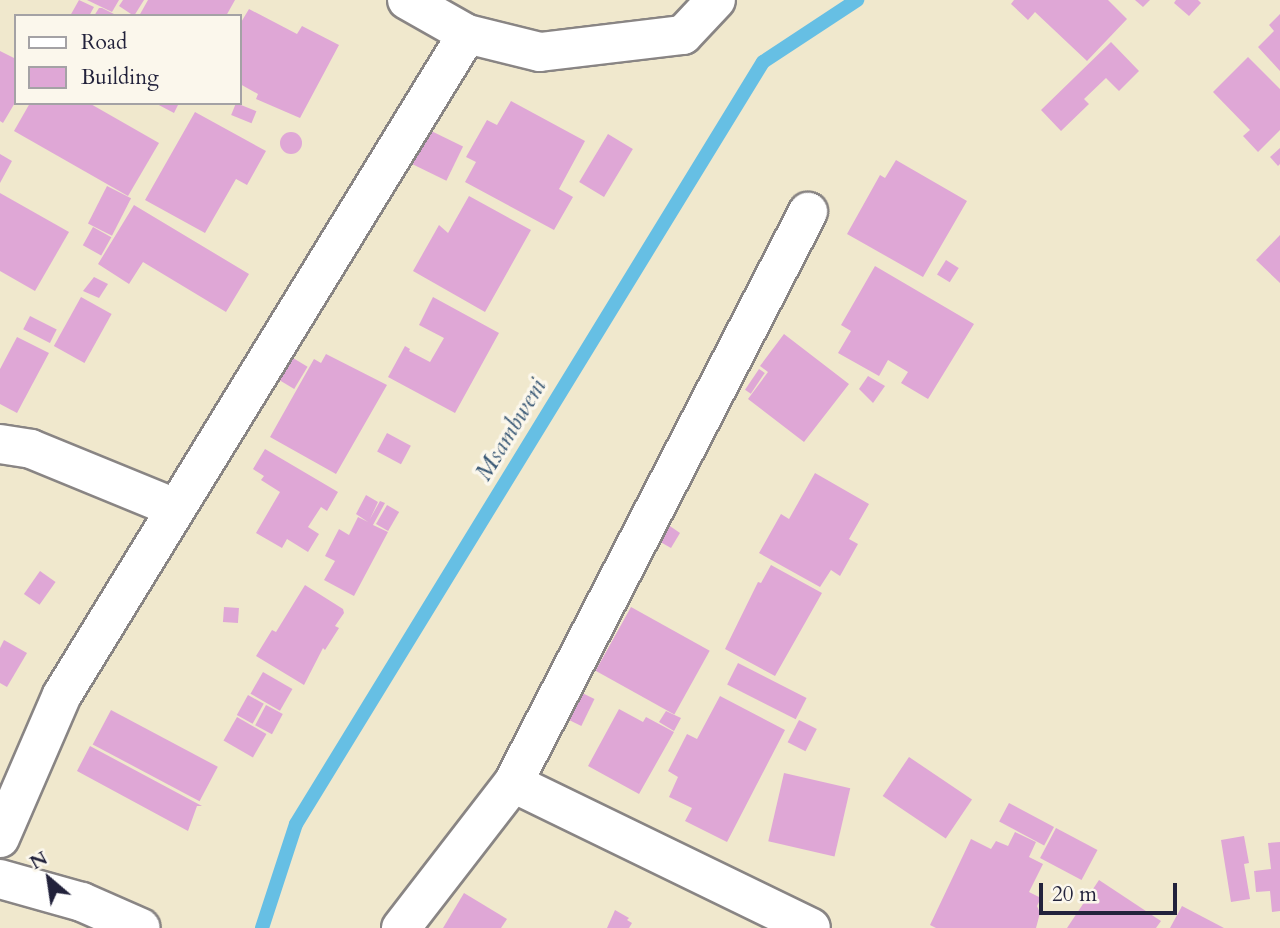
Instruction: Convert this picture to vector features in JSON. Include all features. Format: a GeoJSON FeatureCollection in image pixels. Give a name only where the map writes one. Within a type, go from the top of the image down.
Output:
{"type":"FeatureCollection","features":[{"type":"Feature","properties":{"kind":"street"},"geometry":{"type":"LineString","coordinates":[[407,0],[467,34],[540,52],[683,35],[716,0]]}},
{"type":"Feature","properties":{"kind":"street"},"geometry":{"type":"LineString","coordinates":[[0,838],[62,695],[467,34]]}},
{"type":"Feature","properties":{"kind":"street"},"geometry":{"type":"LineString","coordinates":[[401,928],[513,783],[808,212]]}},
{"type":"Feature","properties":{"kind":"street"},"geometry":{"type":"LineString","coordinates":[[0,444],[31,449],[176,508]]}},
{"type":"Feature","properties":{"kind":"street"},"geometry":{"type":"LineString","coordinates":[[513,783],[811,928]]}},
{"type":"Feature","properties":{"kind":"street"},"geometry":{"type":"LineString","coordinates":[[0,879],[82,902],[141,928]]}},
{"type":"Feature","properties":{"kind":"building"},"geometry":{"type":"Polygon","coordinates":[[[79,0],[94,7],[90,14],[71,14],[79,0]]]}},
{"type":"Feature","properties":{"kind":"building"},"geometry":{"type":"Polygon","coordinates":[[[87,0],[119,0],[112,12],[87,0]]]}},
{"type":"Feature","properties":{"kind":"building"},"geometry":{"type":"Polygon","coordinates":[[[123,0],[144,0],[135,14],[119,6],[123,0]]]}},
{"type":"Feature","properties":{"kind":"building"},"geometry":{"type":"Polygon","coordinates":[[[148,0],[235,0],[227,14],[140,14],[148,0]]]}},
{"type":"Feature","properties":{"kind":"building"},"geometry":{"type":"Polygon","coordinates":[[[1014,0],[1108,0],[1127,19],[1087,61],[1035,12],[1028,20],[1011,4],[1014,0]]]}},
{"type":"Feature","properties":{"kind":"building"},"geometry":{"type":"Polygon","coordinates":[[[1135,0],[1150,0],[1143,7],[1135,0]]]}},
{"type":"Feature","properties":{"kind":"building"},"geometry":{"type":"Polygon","coordinates":[[[1176,0],[1198,0],[1201,3],[1189,16],[1174,3],[1176,0]]]}},
{"type":"Feature","properties":{"kind":"building"},"geometry":{"type":"Polygon","coordinates":[[[102,8],[114,14],[95,14],[102,8]]]}},
{"type":"Feature","properties":{"kind":"building"},"geometry":{"type":"Polygon","coordinates":[[[249,9],[297,34],[302,26],[339,45],[300,118],[256,99],[258,94],[242,85],[242,21],[249,9]]]}},
{"type":"Feature","properties":{"kind":"building"},"geometry":{"type":"Polygon","coordinates":[[[1280,14],[1280,71],[1258,47],[1274,31],[1269,25],[1280,14]]]}},
{"type":"Feature","properties":{"kind":"building"},"geometry":{"type":"Polygon","coordinates":[[[1111,42],[1139,71],[1119,91],[1106,78],[1084,99],[1089,104],[1061,131],[1041,110],[1111,42]]]}},
{"type":"Feature","properties":{"kind":"building"},"geometry":{"type":"Polygon","coordinates":[[[0,51],[14,58],[14,104],[3,123],[0,121],[0,51]]]}},
{"type":"Feature","properties":{"kind":"building"},"geometry":{"type":"Polygon","coordinates":[[[1248,57],[1280,89],[1280,130],[1258,152],[1243,136],[1250,130],[1213,92],[1248,57]]]}},
{"type":"Feature","properties":{"kind":"building"},"geometry":{"type":"Polygon","coordinates":[[[511,101],[585,141],[559,189],[573,197],[554,230],[465,182],[476,162],[466,157],[487,120],[497,125],[511,101]]]}},
{"type":"Feature","properties":{"kind":"building"},"geometry":{"type":"Polygon","coordinates":[[[29,105],[92,105],[159,143],[128,196],[14,131],[29,105]]]}},
{"type":"Feature","properties":{"kind":"building"},"geometry":{"type":"Polygon","coordinates":[[[159,105],[178,105],[174,113],[159,105]]]}},
{"type":"Feature","properties":{"kind":"building"},"geometry":{"type":"Polygon","coordinates":[[[235,105],[256,111],[252,123],[231,115],[235,105]]]}},
{"type":"Feature","properties":{"kind":"building"},"geometry":{"type":"Polygon","coordinates":[[[195,112],[266,151],[247,185],[236,179],[205,233],[145,200],[195,112]]]}},
{"type":"Feature","properties":{"kind":"building"},"geometry":{"type":"Polygon","coordinates":[[[419,125],[463,146],[446,181],[402,159],[419,125]]]}},
{"type":"Feature","properties":{"kind":"building"},"geometry":{"type":"Polygon","coordinates":[[[291,132],[299,135],[302,143],[299,151],[291,154],[283,151],[280,143],[283,135],[291,132]]]}},
{"type":"Feature","properties":{"kind":"building"},"geometry":{"type":"Polygon","coordinates":[[[608,134],[633,149],[604,197],[579,182],[608,134]]]}},
{"type":"Feature","properties":{"kind":"building"},"geometry":{"type":"Polygon","coordinates":[[[1280,148],[1280,164],[1278,166],[1270,157],[1280,148]]]}},
{"type":"Feature","properties":{"kind":"building"},"geometry":{"type":"Polygon","coordinates":[[[0,154],[12,161],[0,183],[0,154]]]}},
{"type":"Feature","properties":{"kind":"building"},"geometry":{"type":"Polygon","coordinates":[[[896,160],[967,201],[923,277],[847,234],[880,175],[885,178],[896,160]]]}},
{"type":"Feature","properties":{"kind":"building"},"geometry":{"type":"Polygon","coordinates":[[[107,186],[131,198],[112,236],[88,223],[107,186]]]}},
{"type":"Feature","properties":{"kind":"building"},"geometry":{"type":"Polygon","coordinates":[[[0,193],[69,232],[35,291],[0,271],[0,193]]]}},
{"type":"Feature","properties":{"kind":"building"},"geometry":{"type":"Polygon","coordinates":[[[469,196],[531,230],[485,312],[413,271],[439,225],[448,233],[469,196]]]}},
{"type":"Feature","properties":{"kind":"building"},"geometry":{"type":"Polygon","coordinates":[[[134,205],[249,274],[226,312],[143,262],[129,284],[98,264],[134,205]]]}},
{"type":"Feature","properties":{"kind":"building"},"geometry":{"type":"Polygon","coordinates":[[[93,227],[111,237],[101,256],[83,245],[93,227]]]}},
{"type":"Feature","properties":{"kind":"building"},"geometry":{"type":"Polygon","coordinates":[[[1280,235],[1280,283],[1256,260],[1280,235]]]}},
{"type":"Feature","properties":{"kind":"building"},"geometry":{"type":"Polygon","coordinates":[[[946,260],[959,268],[950,282],[937,274],[946,260]]]}},
{"type":"Feature","properties":{"kind":"building"},"geometry":{"type":"Polygon","coordinates":[[[875,266],[974,324],[928,399],[901,383],[908,372],[888,360],[879,376],[838,353],[851,331],[841,325],[875,266]]]}},
{"type":"Feature","properties":{"kind":"building"},"geometry":{"type":"Polygon","coordinates":[[[94,277],[108,284],[99,298],[83,291],[94,277]]]}},
{"type":"Feature","properties":{"kind":"building"},"geometry":{"type":"Polygon","coordinates":[[[81,297],[112,314],[84,363],[54,346],[81,297]]]}},
{"type":"Feature","properties":{"kind":"building"},"geometry":{"type":"Polygon","coordinates":[[[433,297],[499,333],[455,413],[388,377],[405,346],[430,362],[444,338],[419,325],[433,297]]]}},
{"type":"Feature","properties":{"kind":"building"},"geometry":{"type":"Polygon","coordinates":[[[30,316],[57,330],[50,343],[23,329],[30,316]]]}},
{"type":"Feature","properties":{"kind":"building"},"geometry":{"type":"Polygon","coordinates":[[[784,334],[849,384],[804,442],[748,399],[768,372],[760,366],[784,334]]]}},
{"type":"Feature","properties":{"kind":"building"},"geometry":{"type":"Polygon","coordinates":[[[17,337],[49,353],[17,413],[0,404],[0,369],[17,337]]]}},
{"type":"Feature","properties":{"kind":"building"},"geometry":{"type":"Polygon","coordinates":[[[326,354],[387,385],[336,474],[270,437],[314,359],[321,363],[326,354]]]}},
{"type":"Feature","properties":{"kind":"building"},"geometry":{"type":"Polygon","coordinates":[[[293,358],[308,367],[294,389],[280,380],[293,358]]]}},
{"type":"Feature","properties":{"kind":"building"},"geometry":{"type":"Polygon","coordinates":[[[759,369],[765,373],[751,394],[745,390],[759,369]]]}},
{"type":"Feature","properties":{"kind":"building"},"geometry":{"type":"Polygon","coordinates":[[[868,376],[885,386],[873,403],[859,389],[868,376]]]}},
{"type":"Feature","properties":{"kind":"building"},"geometry":{"type":"Polygon","coordinates":[[[387,433],[411,446],[401,464],[377,452],[387,433]]]}},
{"type":"Feature","properties":{"kind":"building"},"geometry":{"type":"Polygon","coordinates":[[[265,449],[338,492],[327,511],[321,507],[308,527],[319,534],[308,552],[287,539],[282,548],[256,533],[280,492],[261,480],[264,476],[253,469],[265,449]]]}},
{"type":"Feature","properties":{"kind":"building"},"geometry":{"type":"Polygon","coordinates":[[[815,473],[869,504],[849,539],[858,544],[840,576],[831,570],[820,587],[759,553],[781,514],[789,519],[815,473]]]}},
{"type":"Feature","properties":{"kind":"building"},"geometry":{"type":"Polygon","coordinates":[[[366,495],[378,502],[370,519],[380,501],[385,503],[373,525],[388,532],[354,596],[324,580],[335,561],[325,556],[339,529],[349,535],[358,517],[368,522],[356,514],[366,495]]]}},
{"type":"Feature","properties":{"kind":"building"},"geometry":{"type":"Polygon","coordinates":[[[387,505],[399,512],[388,531],[376,524],[387,505]]]}},
{"type":"Feature","properties":{"kind":"building"},"geometry":{"type":"Polygon","coordinates":[[[667,524],[680,533],[671,548],[648,535],[667,524]]]}},
{"type":"Feature","properties":{"kind":"building"},"geometry":{"type":"Polygon","coordinates":[[[771,565],[822,593],[775,676],[725,649],[758,582],[761,583],[771,565]]]}},
{"type":"Feature","properties":{"kind":"building"},"geometry":{"type":"Polygon","coordinates":[[[40,571],[56,582],[40,605],[24,594],[40,571]]]}},
{"type":"Feature","properties":{"kind":"building"},"geometry":{"type":"Polygon","coordinates":[[[305,585],[343,609],[344,613],[335,626],[339,628],[325,650],[323,648],[304,685],[256,656],[272,630],[276,632],[305,585]]]}},
{"type":"Feature","properties":{"kind":"building"},"geometry":{"type":"Polygon","coordinates":[[[224,607],[239,608],[238,623],[223,622],[224,607]]]}},
{"type":"Feature","properties":{"kind":"building"},"geometry":{"type":"Polygon","coordinates":[[[631,607],[710,651],[674,714],[596,671],[631,607]]]}},
{"type":"Feature","properties":{"kind":"building"},"geometry":{"type":"Polygon","coordinates":[[[4,640],[27,653],[7,687],[0,683],[0,648],[4,640]]]}},
{"type":"Feature","properties":{"kind":"building"},"geometry":{"type":"Polygon","coordinates":[[[738,663],[807,698],[796,719],[727,684],[738,663]]]}},
{"type":"Feature","properties":{"kind":"building"},"geometry":{"type":"Polygon","coordinates":[[[263,672],[292,689],[280,711],[250,694],[263,672]]]}},
{"type":"Feature","properties":{"kind":"building"},"geometry":{"type":"Polygon","coordinates":[[[572,688],[594,699],[581,726],[559,715],[572,688]]]}},
{"type":"Feature","properties":{"kind":"building"},"geometry":{"type":"Polygon","coordinates":[[[248,695],[264,704],[253,724],[237,715],[248,695]]]}},
{"type":"Feature","properties":{"kind":"building"},"geometry":{"type":"Polygon","coordinates":[[[720,696],[785,730],[727,842],[685,821],[692,808],[669,797],[678,777],[668,771],[687,734],[697,739],[720,696]]]}},
{"type":"Feature","properties":{"kind":"building"},"geometry":{"type":"Polygon","coordinates":[[[266,705],[283,714],[272,734],[255,725],[266,705]]]}},
{"type":"Feature","properties":{"kind":"building"},"geometry":{"type":"Polygon","coordinates":[[[619,709],[643,722],[646,717],[674,732],[639,794],[588,766],[619,709]]]}},
{"type":"Feature","properties":{"kind":"building"},"geometry":{"type":"Polygon","coordinates":[[[111,710],[218,767],[200,801],[93,744],[111,710]]]}},
{"type":"Feature","properties":{"kind":"building"},"geometry":{"type":"Polygon","coordinates":[[[666,711],[681,718],[674,731],[659,722],[666,711]]]}},
{"type":"Feature","properties":{"kind":"building"},"geometry":{"type":"Polygon","coordinates":[[[237,717],[266,734],[253,757],[224,740],[237,717]]]}},
{"type":"Feature","properties":{"kind":"building"},"geometry":{"type":"Polygon","coordinates":[[[799,720],[817,729],[805,751],[788,742],[799,720]]]}},
{"type":"Feature","properties":{"kind":"building"},"geometry":{"type":"Polygon","coordinates":[[[90,746],[202,806],[197,806],[188,831],[77,771],[90,746]]]}},
{"type":"Feature","properties":{"kind":"building"},"geometry":{"type":"Polygon","coordinates":[[[909,757],[972,799],[946,838],[883,796],[909,757]]]}},
{"type":"Feature","properties":{"kind":"building"},"geometry":{"type":"Polygon","coordinates":[[[784,773],[850,788],[835,857],[768,841],[784,773]]]}},
{"type":"Feature","properties":{"kind":"building"},"geometry":{"type":"Polygon","coordinates":[[[1009,803],[1054,827],[1044,845],[999,822],[1009,803]]]}},
{"type":"Feature","properties":{"kind":"building"},"geometry":{"type":"Polygon","coordinates":[[[1056,828],[1097,850],[1082,880],[1040,858],[1056,828]]]}},
{"type":"Feature","properties":{"kind":"building"},"geometry":{"type":"Polygon","coordinates":[[[1015,832],[1036,842],[1029,857],[1043,864],[1029,892],[1041,898],[1037,906],[1040,913],[1036,928],[936,928],[930,925],[971,839],[991,849],[996,841],[1008,846],[1015,832]]]}},
{"type":"Feature","properties":{"kind":"building"},"geometry":{"type":"Polygon","coordinates":[[[1244,836],[1249,863],[1244,864],[1250,899],[1231,902],[1221,840],[1244,836]]]}},
{"type":"Feature","properties":{"kind":"building"},"geometry":{"type":"Polygon","coordinates":[[[1280,842],[1280,911],[1272,912],[1270,891],[1256,892],[1254,871],[1271,869],[1268,843],[1280,842]]]}},
{"type":"Feature","properties":{"kind":"building"},"geometry":{"type":"Polygon","coordinates":[[[1099,880],[1161,921],[1156,928],[1067,928],[1099,880]]]}},
{"type":"Feature","properties":{"kind":"building"},"geometry":{"type":"Polygon","coordinates":[[[464,893],[507,919],[501,928],[443,928],[464,893]]]}},
{"type":"Feature","properties":{"kind":"building"},"geometry":{"type":"Polygon","coordinates":[[[1182,906],[1224,928],[1170,928],[1182,906]]]}},
{"type":"Feature","properties":{"kind":"building"},"geometry":{"type":"Polygon","coordinates":[[[615,910],[629,918],[627,920],[632,923],[629,928],[607,928],[615,910]]]}},
{"type":"Feature","properties":{"kind":"waterway","name":"Msambweni"},"geometry":{"type":"LineString","coordinates":[[262,928],[296,824],[763,62],[857,0]]}}]}
